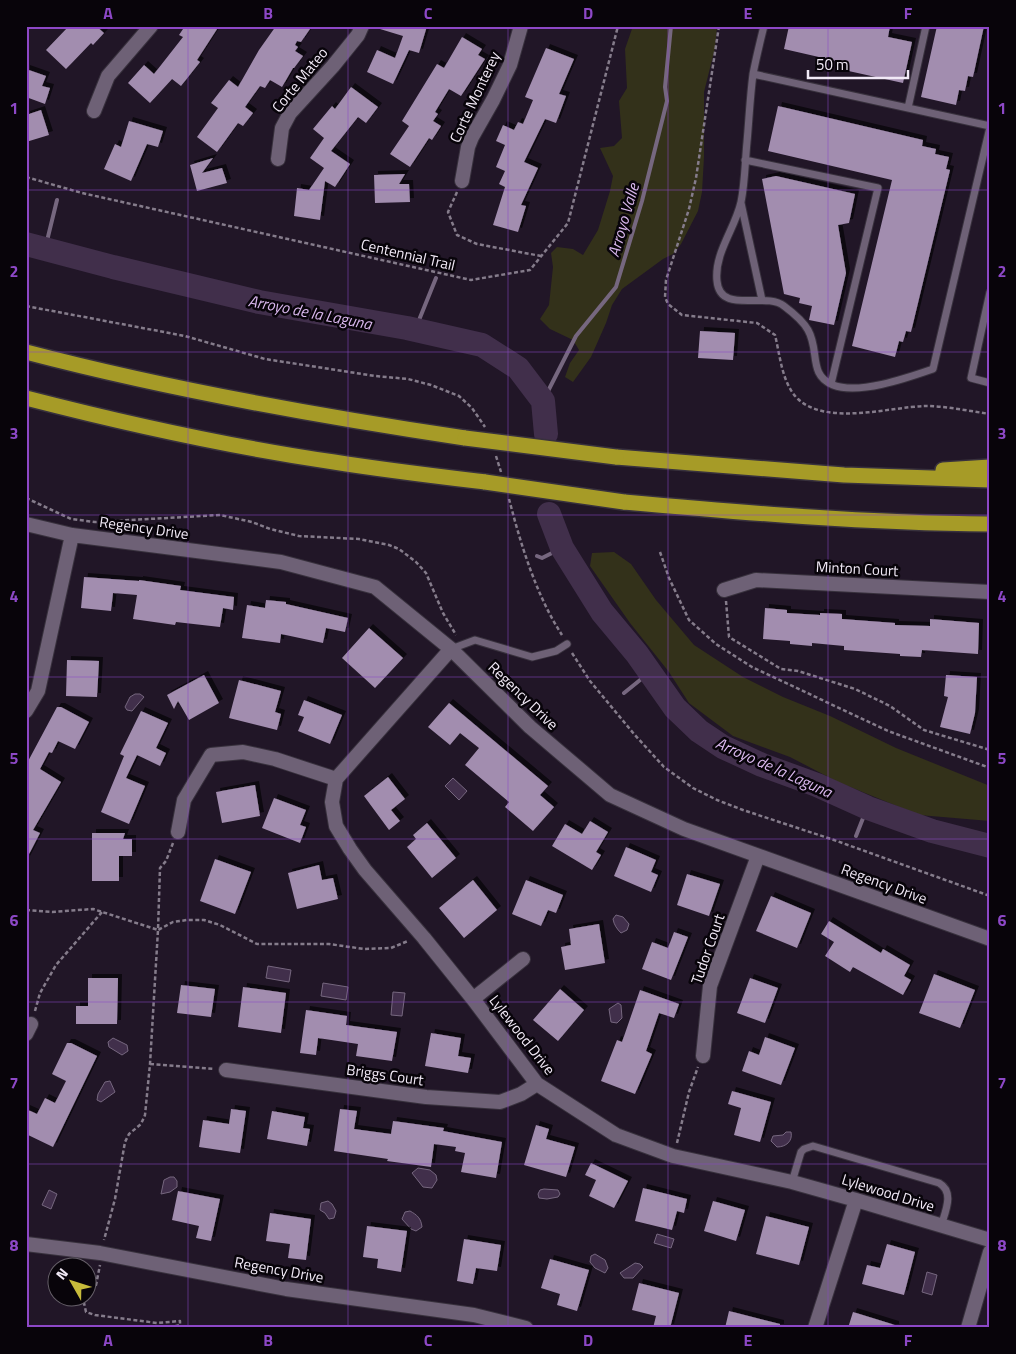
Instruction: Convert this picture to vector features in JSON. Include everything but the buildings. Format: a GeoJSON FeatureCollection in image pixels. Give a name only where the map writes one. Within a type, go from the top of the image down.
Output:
{"type":"FeatureCollection","features":[{"type":"Feature","properties":{"kind":"highway"},"geometry":{"type":"LineString","coordinates":[[26,352],[239,401],[342,420],[465,438],[616,457],[844,475],[990,480]]}},
{"type":"Feature","properties":{"kind":"highway"},"geometry":{"type":"LineString","coordinates":[[26,398],[128,422],[333,462],[624,502],[858,520],[990,524]]}},
{"type":"Feature","properties":{"kind":"highway"},"geometry":{"type":"LineString","coordinates":[[844,475],[990,467]]}},
{"type":"Feature","properties":{"kind":"street"},"geometry":{"type":"LineString","coordinates":[[94,111],[108,76],[151,26]]}},
{"type":"Feature","properties":{"kind":"street","name":"Corte Mateo"},"geometry":{"type":"LineString","coordinates":[[278,159],[282,128],[290,112],[333,66],[362,26]]}},
{"type":"Feature","properties":{"kind":"street","name":"Corte Monterey"},"geometry":{"type":"LineString","coordinates":[[462,181],[468,147],[510,65],[521,26]]}},
{"type":"Feature","properties":{"kind":"street","name":"Regency Drive"},"geometry":{"type":"LineString","coordinates":[[26,524],[72,534],[281,562],[375,587],[451,649],[530,727],[610,795],[684,829],[990,939]]}},
{"type":"Feature","properties":{"kind":"street"},"geometry":{"type":"LineString","coordinates":[[26,711],[38,690],[72,534]]}},
{"type":"Feature","properties":{"kind":"street","name":"Minton Court"},"geometry":{"type":"LineString","coordinates":[[724,590],[756,580],[990,592]]}},
{"type":"Feature","properties":{"kind":"street"},"geometry":{"type":"LineString","coordinates":[[178,832],[184,800],[211,755],[243,752],[336,779],[451,649]]}},
{"type":"Feature","properties":{"kind":"street","name":"Lylewood Drive"},"geometry":{"type":"LineString","coordinates":[[336,779],[332,802],[336,826],[365,870],[424,938],[537,1084],[616,1135],[673,1156],[792,1182],[990,1240]]}},
{"type":"Feature","properties":{"kind":"street","name":"Tudor Court"},"geometry":{"type":"LineString","coordinates":[[702,1056],[710,986],[758,856]]}},
{"type":"Feature","properties":{"kind":"street"},"geometry":{"type":"LineString","coordinates":[[473,1000],[523,959]]}},
{"type":"Feature","properties":{"kind":"street","name":"Briggs Court"},"geometry":{"type":"LineString","coordinates":[[226,1070],[426,1097],[500,1102],[521,1094],[537,1084]]}},
{"type":"Feature","properties":{"kind":"street"},"geometry":{"type":"LineString","coordinates":[[815,1328],[856,1200]]}},
{"type":"Feature","properties":{"kind":"street","name":"Regency Drive"},"geometry":{"type":"LineString","coordinates":[[26,1244],[100,1253],[286,1288],[474,1315],[526,1328]]}},
{"type":"Feature","properties":{"kind":"street"},"geometry":{"type":"LineString","coordinates":[[968,1328],[990,1252]]}},
{"type":"Feature","properties":{"kind":"lane"},"geometry":{"type":"LineString","coordinates":[[753,74],[990,126],[932,369],[895,382],[872,386],[841,387],[831,384],[822,378],[816,370],[814,344],[807,329],[782,304],[775,300],[742,301],[729,299],[720,290],[717,282],[721,254],[741,203],[753,74],[764,26]]}},
{"type":"Feature","properties":{"kind":"lane"},"geometry":{"type":"LineString","coordinates":[[908,108],[926,26]]}},
{"type":"Feature","properties":{"kind":"lane"},"geometry":{"type":"LineString","coordinates":[[745,160],[878,188],[831,384]]}},
{"type":"Feature","properties":{"kind":"lane"},"geometry":{"type":"LineString","coordinates":[[741,203],[762,300]]}},
{"type":"Feature","properties":{"kind":"lane"},"geometry":{"type":"LineString","coordinates":[[990,292],[971,378],[990,383]]}},
{"type":"Feature","properties":{"kind":"lane"},"geometry":{"type":"LineString","coordinates":[[451,649],[475,640],[532,657],[556,651],[567,644]]}},
{"type":"Feature","properties":{"kind":"lane"},"geometry":{"type":"LineString","coordinates":[[792,1182],[802,1152],[804,1149],[813,1146],[921,1177],[943,1185],[948,1192],[949,1196],[941,1226]]}},
{"type":"Feature","properties":{"kind":"path","name":"Centennial Trail"},"geometry":{"type":"LineString","coordinates":[[26,177],[82,193],[471,280],[530,270],[568,222],[618,26]]}},
{"type":"Feature","properties":{"kind":"path"},"geometry":{"type":"LineString","coordinates":[[462,181],[448,212],[456,235],[477,244],[541,256]]}},
{"type":"Feature","properties":{"kind":"path"},"geometry":{"type":"LineString","coordinates":[[26,306],[185,336],[265,359],[374,376],[408,379],[431,385],[459,396],[472,408],[483,423],[486,431]]}},
{"type":"Feature","properties":{"kind":"path"},"geometry":{"type":"LineString","coordinates":[[493,448],[502,474]]}},
{"type":"Feature","properties":{"kind":"path"},"geometry":{"type":"LineString","coordinates":[[507,492],[519,536],[549,616],[590,681],[664,767],[693,788],[717,800],[990,896]]}},
{"type":"Feature","properties":{"kind":"path"},"geometry":{"type":"LineString","coordinates":[[26,498],[72,519],[94,522],[220,516],[252,522],[270,529],[299,536],[359,539],[390,545],[399,549],[416,562],[426,574],[443,613],[460,639],[451,649]]}},
{"type":"Feature","properties":{"kind":"path"},"geometry":{"type":"LineString","coordinates":[[660,552],[669,578],[689,620],[716,644],[752,667],[888,732],[990,768]]}},
{"type":"Feature","properties":{"kind":"path"},"geometry":{"type":"LineString","coordinates":[[724,590],[729,637],[781,669],[798,671],[855,689],[890,706],[924,730],[990,750]]}},
{"type":"Feature","properties":{"kind":"path"},"geometry":{"type":"LineString","coordinates":[[98,1276],[100,1253],[115,1199],[125,1142],[130,1134],[141,1124],[145,1116],[150,1064],[160,868],[166,861],[178,832]]}},
{"type":"Feature","properties":{"kind":"path"},"geometry":{"type":"LineString","coordinates":[[26,910],[52,912],[93,909],[158,930],[173,922],[204,920],[220,925],[257,944],[329,944],[364,949],[390,948],[404,942],[424,938]]}},
{"type":"Feature","properties":{"kind":"path"},"geometry":{"type":"LineString","coordinates":[[29,1029],[40,993],[56,965],[102,912]]}},
{"type":"Feature","properties":{"kind":"path"},"geometry":{"type":"LineString","coordinates":[[673,1156],[681,1130],[688,1092],[702,1056]]}},
{"type":"Feature","properties":{"kind":"path"},"geometry":{"type":"LineString","coordinates":[[150,1064],[226,1070]]}},
{"type":"Feature","properties":{"kind":"path"},"geometry":{"type":"LineString","coordinates":[[85,1306],[86,1312],[95,1315],[157,1323],[180,1321],[180,1325],[168,1328]]}},
{"type":"Feature","properties":{"kind":"shaded area"},"geometry":{"type":"Polygon","coordinates":[[[633,26],[717,26],[715,48],[704,92],[702,192],[698,211],[681,244],[673,254],[663,259],[622,289],[612,305],[591,357],[573,382],[565,377],[570,363],[579,350],[573,340],[550,329],[540,319],[549,305],[553,267],[551,253],[557,247],[573,249],[583,255],[598,230],[613,176],[600,148],[614,146],[622,138],[619,101],[627,88],[625,49],[633,26]]]}},
{"type":"Feature","properties":{"kind":"shaded area"},"geometry":{"type":"Polygon","coordinates":[[[614,552],[631,564],[656,600],[694,645],[743,677],[783,697],[830,716],[896,748],[990,786],[990,821],[919,815],[838,782],[790,757],[733,736],[689,703],[669,672],[630,623],[590,566],[592,553],[614,552]]]}},
{"type":"Feature","properties":{"kind":"shaded area"},"geometry":{"type":"Polygon","coordinates":[[[140,694],[144,697],[132,711],[127,710],[125,707],[130,697],[140,694]]]}},
{"type":"Feature","properties":{"kind":"shaded area"},"geometry":{"type":"Polygon","coordinates":[[[453,778],[467,791],[459,800],[445,786],[453,778]]]}},
{"type":"Feature","properties":{"kind":"shaded area"},"geometry":{"type":"Polygon","coordinates":[[[616,915],[623,917],[629,924],[627,930],[621,933],[613,921],[616,915]]]}},
{"type":"Feature","properties":{"kind":"shaded area"},"geometry":{"type":"Polygon","coordinates":[[[268,966],[291,970],[289,982],[266,978],[268,966]]]}},
{"type":"Feature","properties":{"kind":"shaded area"},"geometry":{"type":"Polygon","coordinates":[[[323,983],[348,987],[346,1000],[321,996],[323,983]]]}},
{"type":"Feature","properties":{"kind":"shaded area"},"geometry":{"type":"Polygon","coordinates":[[[393,992],[405,993],[402,1016],[391,1015],[393,992]]]}},
{"type":"Feature","properties":{"kind":"shaded area"},"geometry":{"type":"Polygon","coordinates":[[[618,1003],[621,1005],[622,1018],[617,1023],[611,1022],[609,1009],[618,1003]]]}},
{"type":"Feature","properties":{"kind":"shaded area"},"geometry":{"type":"Polygon","coordinates":[[[113,1038],[127,1045],[128,1051],[122,1055],[109,1047],[108,1042],[113,1038]]]}},
{"type":"Feature","properties":{"kind":"shaded area"},"geometry":{"type":"Polygon","coordinates":[[[110,1081],[115,1092],[101,1102],[97,1100],[98,1094],[105,1082],[110,1081]]]}},
{"type":"Feature","properties":{"kind":"shaded area"},"geometry":{"type":"Polygon","coordinates":[[[786,1132],[791,1132],[791,1135],[790,1141],[786,1145],[777,1147],[771,1141],[773,1136],[783,1135],[786,1132]]]}},
{"type":"Feature","properties":{"kind":"shaded area"},"geometry":{"type":"Polygon","coordinates":[[[418,1168],[430,1170],[436,1175],[437,1180],[432,1188],[423,1187],[412,1173],[418,1168]]]}},
{"type":"Feature","properties":{"kind":"shaded area"},"geometry":{"type":"Polygon","coordinates":[[[174,1177],[177,1181],[177,1187],[170,1192],[161,1194],[164,1180],[174,1177]]]}},
{"type":"Feature","properties":{"kind":"shaded area"},"geometry":{"type":"Polygon","coordinates":[[[49,1190],[57,1194],[51,1209],[42,1205],[49,1190]]]}},
{"type":"Feature","properties":{"kind":"shaded area"},"geometry":{"type":"Polygon","coordinates":[[[540,1190],[558,1190],[560,1194],[558,1197],[539,1198],[540,1190]]]}},
{"type":"Feature","properties":{"kind":"shaded area"},"geometry":{"type":"Polygon","coordinates":[[[328,1201],[336,1211],[334,1218],[329,1219],[320,1210],[321,1203],[328,1201]]]}},
{"type":"Feature","properties":{"kind":"shaded area"},"geometry":{"type":"Polygon","coordinates":[[[410,1211],[421,1221],[422,1227],[416,1231],[411,1229],[402,1219],[405,1212],[410,1211]]]}},
{"type":"Feature","properties":{"kind":"shaded area"},"geometry":{"type":"Polygon","coordinates":[[[657,1234],[674,1239],[671,1248],[654,1243],[657,1234]]]}},
{"type":"Feature","properties":{"kind":"shaded area"},"geometry":{"type":"Polygon","coordinates":[[[595,1254],[605,1260],[608,1268],[605,1273],[595,1268],[590,1262],[591,1256],[595,1254]]]}},
{"type":"Feature","properties":{"kind":"shaded area"},"geometry":{"type":"Polygon","coordinates":[[[635,1263],[643,1267],[633,1278],[624,1278],[620,1273],[635,1263]]]}},
{"type":"Feature","properties":{"kind":"shaded area"},"geometry":{"type":"Polygon","coordinates":[[[927,1272],[937,1275],[932,1295],[922,1292],[927,1272]]]}},
{"type":"Feature","properties":{"kind":"waterway","name":"Arroyo Valle"},"geometry":{"type":"LineString","coordinates":[[543,401],[576,336],[616,287],[642,201],[667,101],[665,87],[671,26]]}},
{"type":"Feature","properties":{"kind":"waterway"},"geometry":{"type":"LineString","coordinates":[[45,249],[57,200]]}},
{"type":"Feature","properties":{"kind":"waterway","name":"Arroyo de la Laguna"},"geometry":{"type":"LineString","coordinates":[[26,244],[259,302],[407,328],[482,345],[518,368],[543,401],[546,434]]}},
{"type":"Feature","properties":{"kind":"waterway"},"geometry":{"type":"LineString","coordinates":[[415,330],[436,278]]}},
{"type":"Feature","properties":{"kind":"waterway","name":"Arroyo de la Laguna"},"geometry":{"type":"LineString","coordinates":[[549,514],[562,548],[602,612],[637,654],[675,708],[699,731],[723,747],[762,765],[817,785],[868,808],[932,831],[990,846]]}},
{"type":"Feature","properties":{"kind":"waterway"},"geometry":{"type":"LineString","coordinates":[[537,556],[542,558],[562,548]]}},
{"type":"Feature","properties":{"kind":"waterway"},"geometry":{"type":"LineString","coordinates":[[624,693],[650,672]]}},
{"type":"Feature","properties":{"kind":"waterway"},"geometry":{"type":"LineString","coordinates":[[856,836],[867,808]]}}]}
